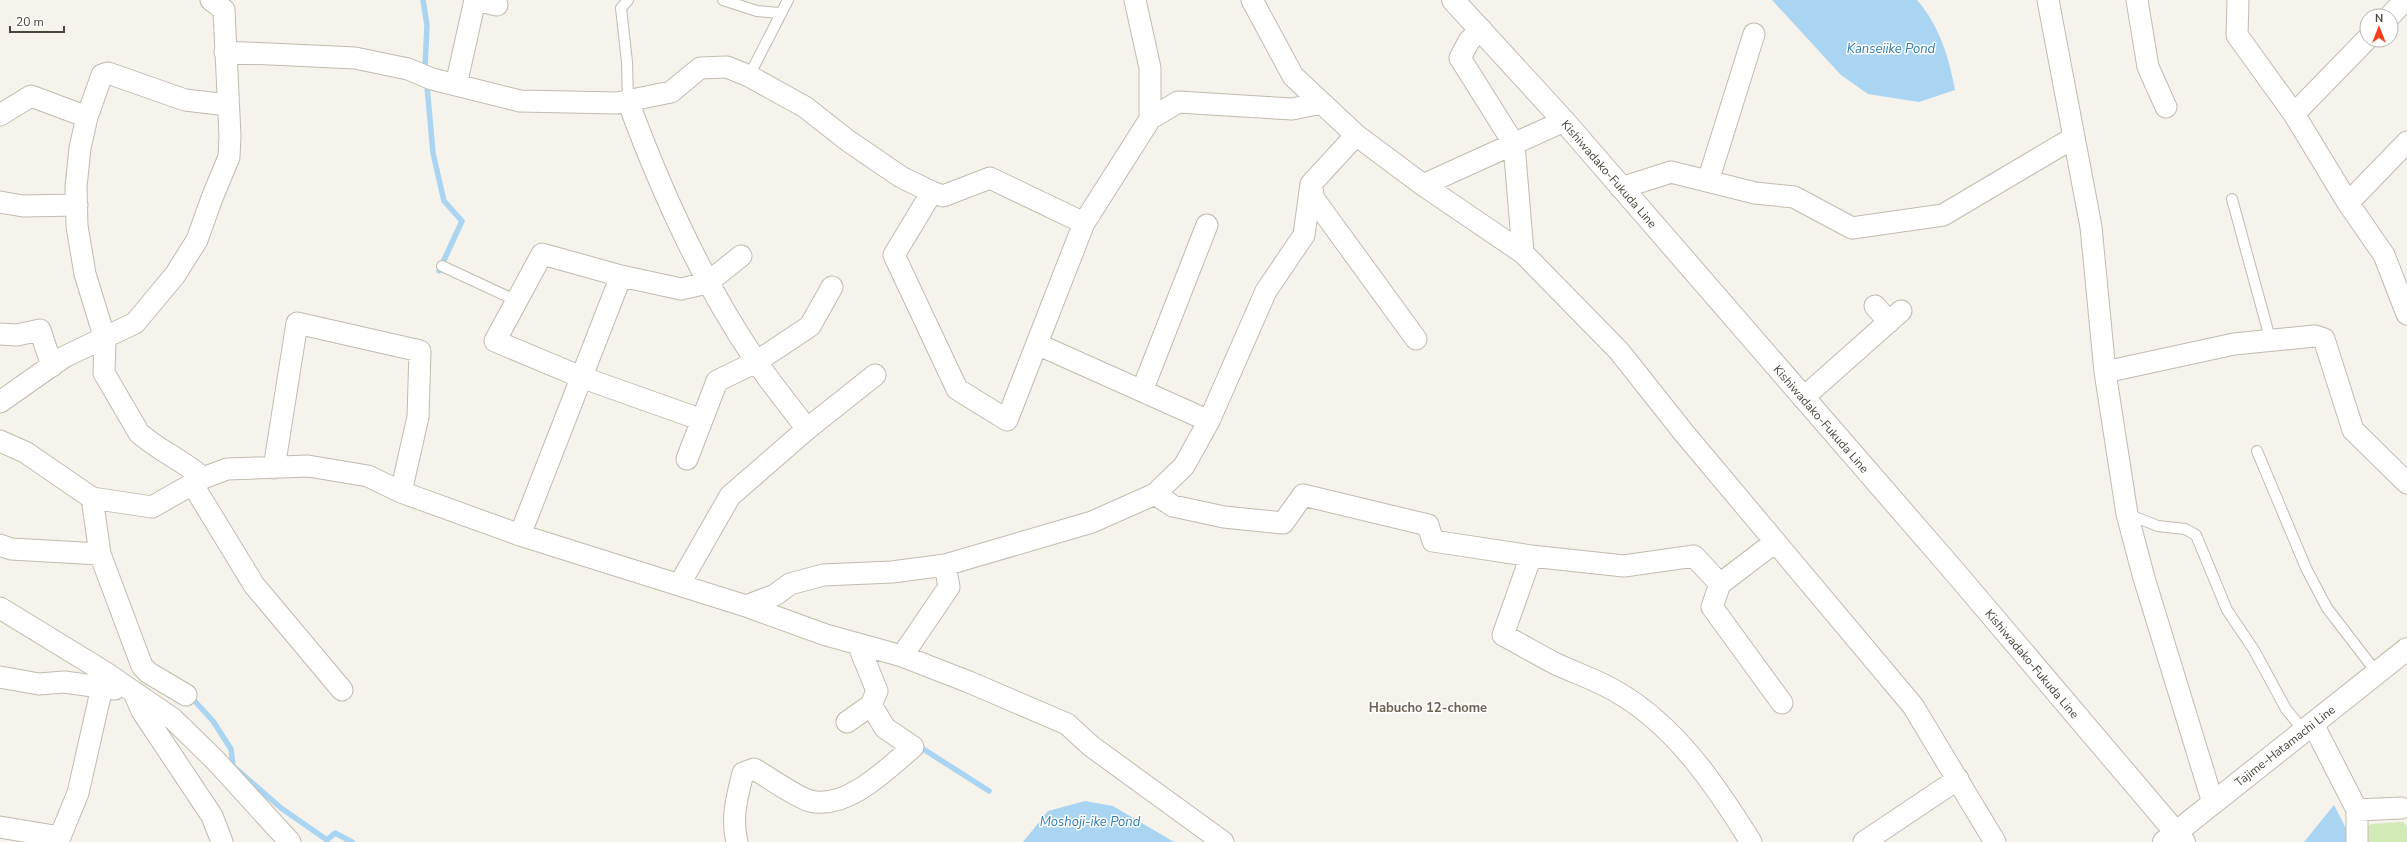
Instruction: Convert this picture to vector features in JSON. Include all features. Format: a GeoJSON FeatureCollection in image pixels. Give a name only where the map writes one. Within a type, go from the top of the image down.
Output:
{"type":"FeatureCollection","features":[{"type":"Feature","properties":{"kind":"street"},"geometry":{"type":"LineString","coordinates":[[456,85],[475,0],[497,5]]}},
{"type":"Feature","properties":{"kind":"street"},"geometry":{"type":"LineString","coordinates":[[1135,0],[1150,68],[1150,119]]}},
{"type":"Feature","properties":{"kind":"street"},"geometry":{"type":"LineString","coordinates":[[1252,0],[1293,76],[1356,135],[1423,185],[1523,253],[1619,351],[1774,542],[1913,706],[1995,842]]}},
{"type":"Feature","properties":{"kind":"street","name":"Kishiwadako-Fukuda Line"},"geometry":{"type":"LineString","coordinates":[[1453,0],[1564,121],[1803,398],[2174,839]]}},
{"type":"Feature","properties":{"kind":"street"},"geometry":{"type":"LineString","coordinates":[[2048,0],[2091,227],[2105,372],[2127,514],[2144,578],[2213,803]]}},
{"type":"Feature","properties":{"kind":"street"},"geometry":{"type":"LineString","coordinates":[[2137,0],[2148,67],[2166,107]]}},
{"type":"Feature","properties":{"kind":"street"},"geometry":{"type":"LineString","coordinates":[[2238,0],[2237,35],[2294,114],[2348,203],[2402,280],[2407,314]]}},
{"type":"Feature","properties":{"kind":"street"},"geometry":{"type":"LineString","coordinates":[[2398,8],[2405,0]]}},
{"type":"Feature","properties":{"kind":"street"},"geometry":{"type":"LineString","coordinates":[[0,402],[64,357],[105,339],[135,323],[175,275],[197,240],[229,157],[228,105],[222,3]]}},
{"type":"Feature","properties":{"kind":"street"},"geometry":{"type":"LineString","coordinates":[[1481,29],[1469,41],[1460,58],[1514,144],[1523,253]]}},
{"type":"Feature","properties":{"kind":"street"},"geometry":{"type":"LineString","coordinates":[[1708,181],[1754,34]]}},
{"type":"Feature","properties":{"kind":"street"},"geometry":{"type":"LineString","coordinates":[[2294,114],[2359,47]]}},
{"type":"Feature","properties":{"kind":"street"},"geometry":{"type":"LineString","coordinates":[[225,52],[355,58],[408,69],[432,79],[520,101],[617,103],[671,92],[700,68],[726,67],[749,76],[805,107],[847,140],[901,177],[932,192],[943,196],[990,178],[1084,223]]}},
{"type":"Feature","properties":{"kind":"street"},"geometry":{"type":"LineString","coordinates":[[228,105],[185,100],[108,73],[102,75],[87,117],[80,148],[77,226],[85,274],[105,339],[104,374],[139,433],[148,441],[188,465],[254,586],[342,690]]}},
{"type":"Feature","properties":{"kind":"street"},"geometry":{"type":"LineString","coordinates":[[0,115],[31,96],[87,117]]}},
{"type":"Feature","properties":{"kind":"street"},"geometry":{"type":"LineString","coordinates":[[628,101],[644,144],[708,282],[756,362],[807,429]]}},
{"type":"Feature","properties":{"kind":"street"},"geometry":{"type":"LineString","coordinates":[[932,192],[894,255],[958,389],[1007,420],[1084,223],[1150,119],[1178,102],[1292,109],[1322,103]]}},
{"type":"Feature","properties":{"kind":"street"},"geometry":{"type":"LineString","coordinates":[[1423,185],[1564,121]]}},
{"type":"Feature","properties":{"kind":"street"},"geometry":{"type":"LineString","coordinates":[[746,606],[775,595],[790,584],[823,575],[892,572],[945,565],[1092,522],[1155,494],[1184,466],[1209,421],[1266,291],[1304,235],[1311,184],[1356,135]]}},
{"type":"Feature","properties":{"kind":"street"},"geometry":{"type":"LineString","coordinates":[[1621,188],[1671,172],[1755,193],[1794,197],[1852,228],[1943,215],[2073,138]]}},
{"type":"Feature","properties":{"kind":"street"},"geometry":{"type":"LineString","coordinates":[[2348,203],[2407,142]]}},
{"type":"Feature","properties":{"kind":"street"},"geometry":{"type":"LineString","coordinates":[[1311,184],[1314,199],[1416,339]]}},
{"type":"Feature","properties":{"kind":"street"},"geometry":{"type":"LineString","coordinates":[[0,202],[23,206],[77,205]]}},
{"type":"Feature","properties":{"kind":"street"},"geometry":{"type":"LineString","coordinates":[[1142,391],[1207,225]]}},
{"type":"Feature","properties":{"kind":"street"},"geometry":{"type":"LineString","coordinates":[[702,420],[581,377],[495,341],[542,254],[621,276],[681,289],[708,282],[741,256]]}},
{"type":"Feature","properties":{"kind":"street"},"geometry":{"type":"LineString","coordinates":[[520,535],[621,276]]}},
{"type":"Feature","properties":{"kind":"street"},"geometry":{"type":"LineString","coordinates":[[687,459],[717,381],[756,362],[810,326],[832,287]]}},
{"type":"Feature","properties":{"kind":"street"},"geometry":{"type":"LineString","coordinates":[[1803,398],[1895,317],[1875,306]]}},
{"type":"Feature","properties":{"kind":"street"},"geometry":{"type":"LineString","coordinates":[[274,468],[297,323],[420,351],[418,417],[401,492]]}},
{"type":"Feature","properties":{"kind":"street"},"geometry":{"type":"LineString","coordinates":[[0,334],[17,335],[40,330],[52,366]]}},
{"type":"Feature","properties":{"kind":"street"},"geometry":{"type":"LineString","coordinates":[[2105,372],[2234,344],[2271,342],[2315,336],[2324,340],[2354,430],[2407,483]]}},
{"type":"Feature","properties":{"kind":"street"},"geometry":{"type":"LineString","coordinates":[[1037,344],[1209,421]]}},
{"type":"Feature","properties":{"kind":"street"},"geometry":{"type":"LineString","coordinates":[[679,586],[730,496],[807,429],[875,375]]}},
{"type":"Feature","properties":{"kind":"street"},"geometry":{"type":"LineString","coordinates":[[0,441],[25,452],[92,498],[152,507],[198,482],[227,470],[308,466],[368,476],[401,492],[520,535],[746,606],[858,644],[902,656],[1067,724],[1091,746],[1223,842]]}},
{"type":"Feature","properties":{"kind":"street"},"geometry":{"type":"LineString","coordinates":[[1155,494],[1173,506],[1224,517],[1284,522],[1303,495],[1428,525],[1433,541],[1532,556],[1624,566],[1694,556],[1720,584]]}},
{"type":"Feature","properties":{"kind":"street"},"geometry":{"type":"LineString","coordinates":[[92,498],[100,554],[142,666],[148,673],[186,695]]}},
{"type":"Feature","properties":{"kind":"street"},"geometry":{"type":"LineString","coordinates":[[1774,542],[1720,584],[1712,607],[1782,703]]}},
{"type":"Feature","properties":{"kind":"street"},"geometry":{"type":"LineString","coordinates":[[0,545],[11,549],[100,554]]}},
{"type":"Feature","properties":{"kind":"street"},"geometry":{"type":"LineString","coordinates":[[1532,556],[1503,635],[1555,663],[1618,692],[1673,736],[1718,790],[1751,842]]}},
{"type":"Feature","properties":{"kind":"street"},"geometry":{"type":"LineString","coordinates":[[902,656],[949,587],[945,565]]}},
{"type":"Feature","properties":{"kind":"street"},"geometry":{"type":"LineString","coordinates":[[0,608],[134,693],[178,724],[216,760],[290,842]]}},
{"type":"Feature","properties":{"kind":"street"},"geometry":{"type":"LineString","coordinates":[[847,722],[870,705],[877,691],[858,644]]}},
{"type":"Feature","properties":{"kind":"street","name":"Tajime-Hatamachi Line"},"geometry":{"type":"LineString","coordinates":[[2174,839],[2213,803],[2407,649]]}},
{"type":"Feature","properties":{"kind":"street"},"geometry":{"type":"LineString","coordinates":[[134,693],[148,673]]}},
{"type":"Feature","properties":{"kind":"street"},"geometry":{"type":"LineString","coordinates":[[0,677],[39,684],[64,682],[134,693]]}},
{"type":"Feature","properties":{"kind":"street"},"geometry":{"type":"LineString","coordinates":[[0,827],[51,839],[60,837],[78,793],[102,687]]}},
{"type":"Feature","properties":{"kind":"street"},"geometry":{"type":"LineString","coordinates":[[134,693],[142,711],[212,816],[222,842]]}},
{"type":"Feature","properties":{"kind":"street"},"geometry":{"type":"LineString","coordinates":[[737,842],[734,831],[734,806],[743,773],[754,769],[810,801],[830,802],[870,785],[912,747],[885,728],[870,705]]}},
{"type":"Feature","properties":{"kind":"street"},"geometry":{"type":"LineString","coordinates":[[2309,728],[2357,810],[2357,842]]}},
{"type":"Feature","properties":{"kind":"street"},"geometry":{"type":"LineString","coordinates":[[1864,842],[1958,779]]}},
{"type":"Feature","properties":{"kind":"street"},"geometry":{"type":"LineString","coordinates":[[2357,810],[2401,808]]}},
{"type":"Feature","properties":{"kind":"lane"},"geometry":{"type":"LineString","coordinates":[[628,0],[621,8],[627,62],[628,101]]}},
{"type":"Feature","properties":{"kind":"lane"},"geometry":{"type":"LineString","coordinates":[[723,0],[757,11],[780,13]]}},
{"type":"Feature","properties":{"kind":"lane"},"geometry":{"type":"LineString","coordinates":[[749,76],[788,0]]}},
{"type":"Feature","properties":{"kind":"lane"},"geometry":{"type":"LineString","coordinates":[[2232,199],[2271,342]]}},
{"type":"Feature","properties":{"kind":"lane"},"geometry":{"type":"LineString","coordinates":[[442,266],[517,301]]}},
{"type":"Feature","properties":{"kind":"lane"},"geometry":{"type":"LineString","coordinates":[[2257,451],[2306,568],[2324,602],[2378,673]]}},
{"type":"Feature","properties":{"kind":"lane"},"geometry":{"type":"LineString","coordinates":[[2127,514],[2158,526],[2184,528],[2196,535],[2227,610],[2254,650],[2286,709],[2309,728]]}},
{"type":"Feature","properties":{"kind":"green space"},"geometry":{"type":"Polygon","coordinates":[[[2403,822],[2407,826],[2407,842],[2363,842],[2363,831],[2371,824],[2403,822]]]}},
{"type":"Feature","properties":{"kind":"water","name":"Kanseiike Pond"},"geometry":{"type":"Polygon","coordinates":[[[1772,0],[1917,0],[1931,20],[1942,42],[1950,66],[1955,90],[1919,102],[1868,94],[1841,75],[1772,0]]]}},
{"type":"Feature","properties":{"kind":"water","name":"Moshoji-ike Pond"},"geometry":{"type":"Polygon","coordinates":[[[1085,801],[1113,806],[1174,842],[1023,842],[1048,811],[1085,801]]]}},
{"type":"Feature","properties":{"kind":"water"},"geometry":{"type":"Polygon","coordinates":[[[2334,805],[2349,834],[2349,842],[2304,842],[2334,805]]]}},
{"type":"Feature","properties":{"kind":"waterway"},"geometry":{"type":"LineString","coordinates":[[423,0],[427,25],[425,68]]}},
{"type":"Feature","properties":{"kind":"waterway"},"geometry":{"type":"LineString","coordinates":[[427,86],[433,153],[444,201],[462,221],[439,271]]}},
{"type":"Feature","properties":{"kind":"waterway"},"geometry":{"type":"LineString","coordinates":[[190,696],[213,721],[231,749],[233,766],[281,808],[327,840],[335,833],[352,842]]}},
{"type":"Feature","properties":{"kind":"waterway"},"geometry":{"type":"LineString","coordinates":[[917,745],[989,791]]}},
{"type":"Feature","properties":{"kind":"district","name":"Habucho 12-chome"},"geometry":{"type":"Point","coordinates":[1428,708]}}]}
